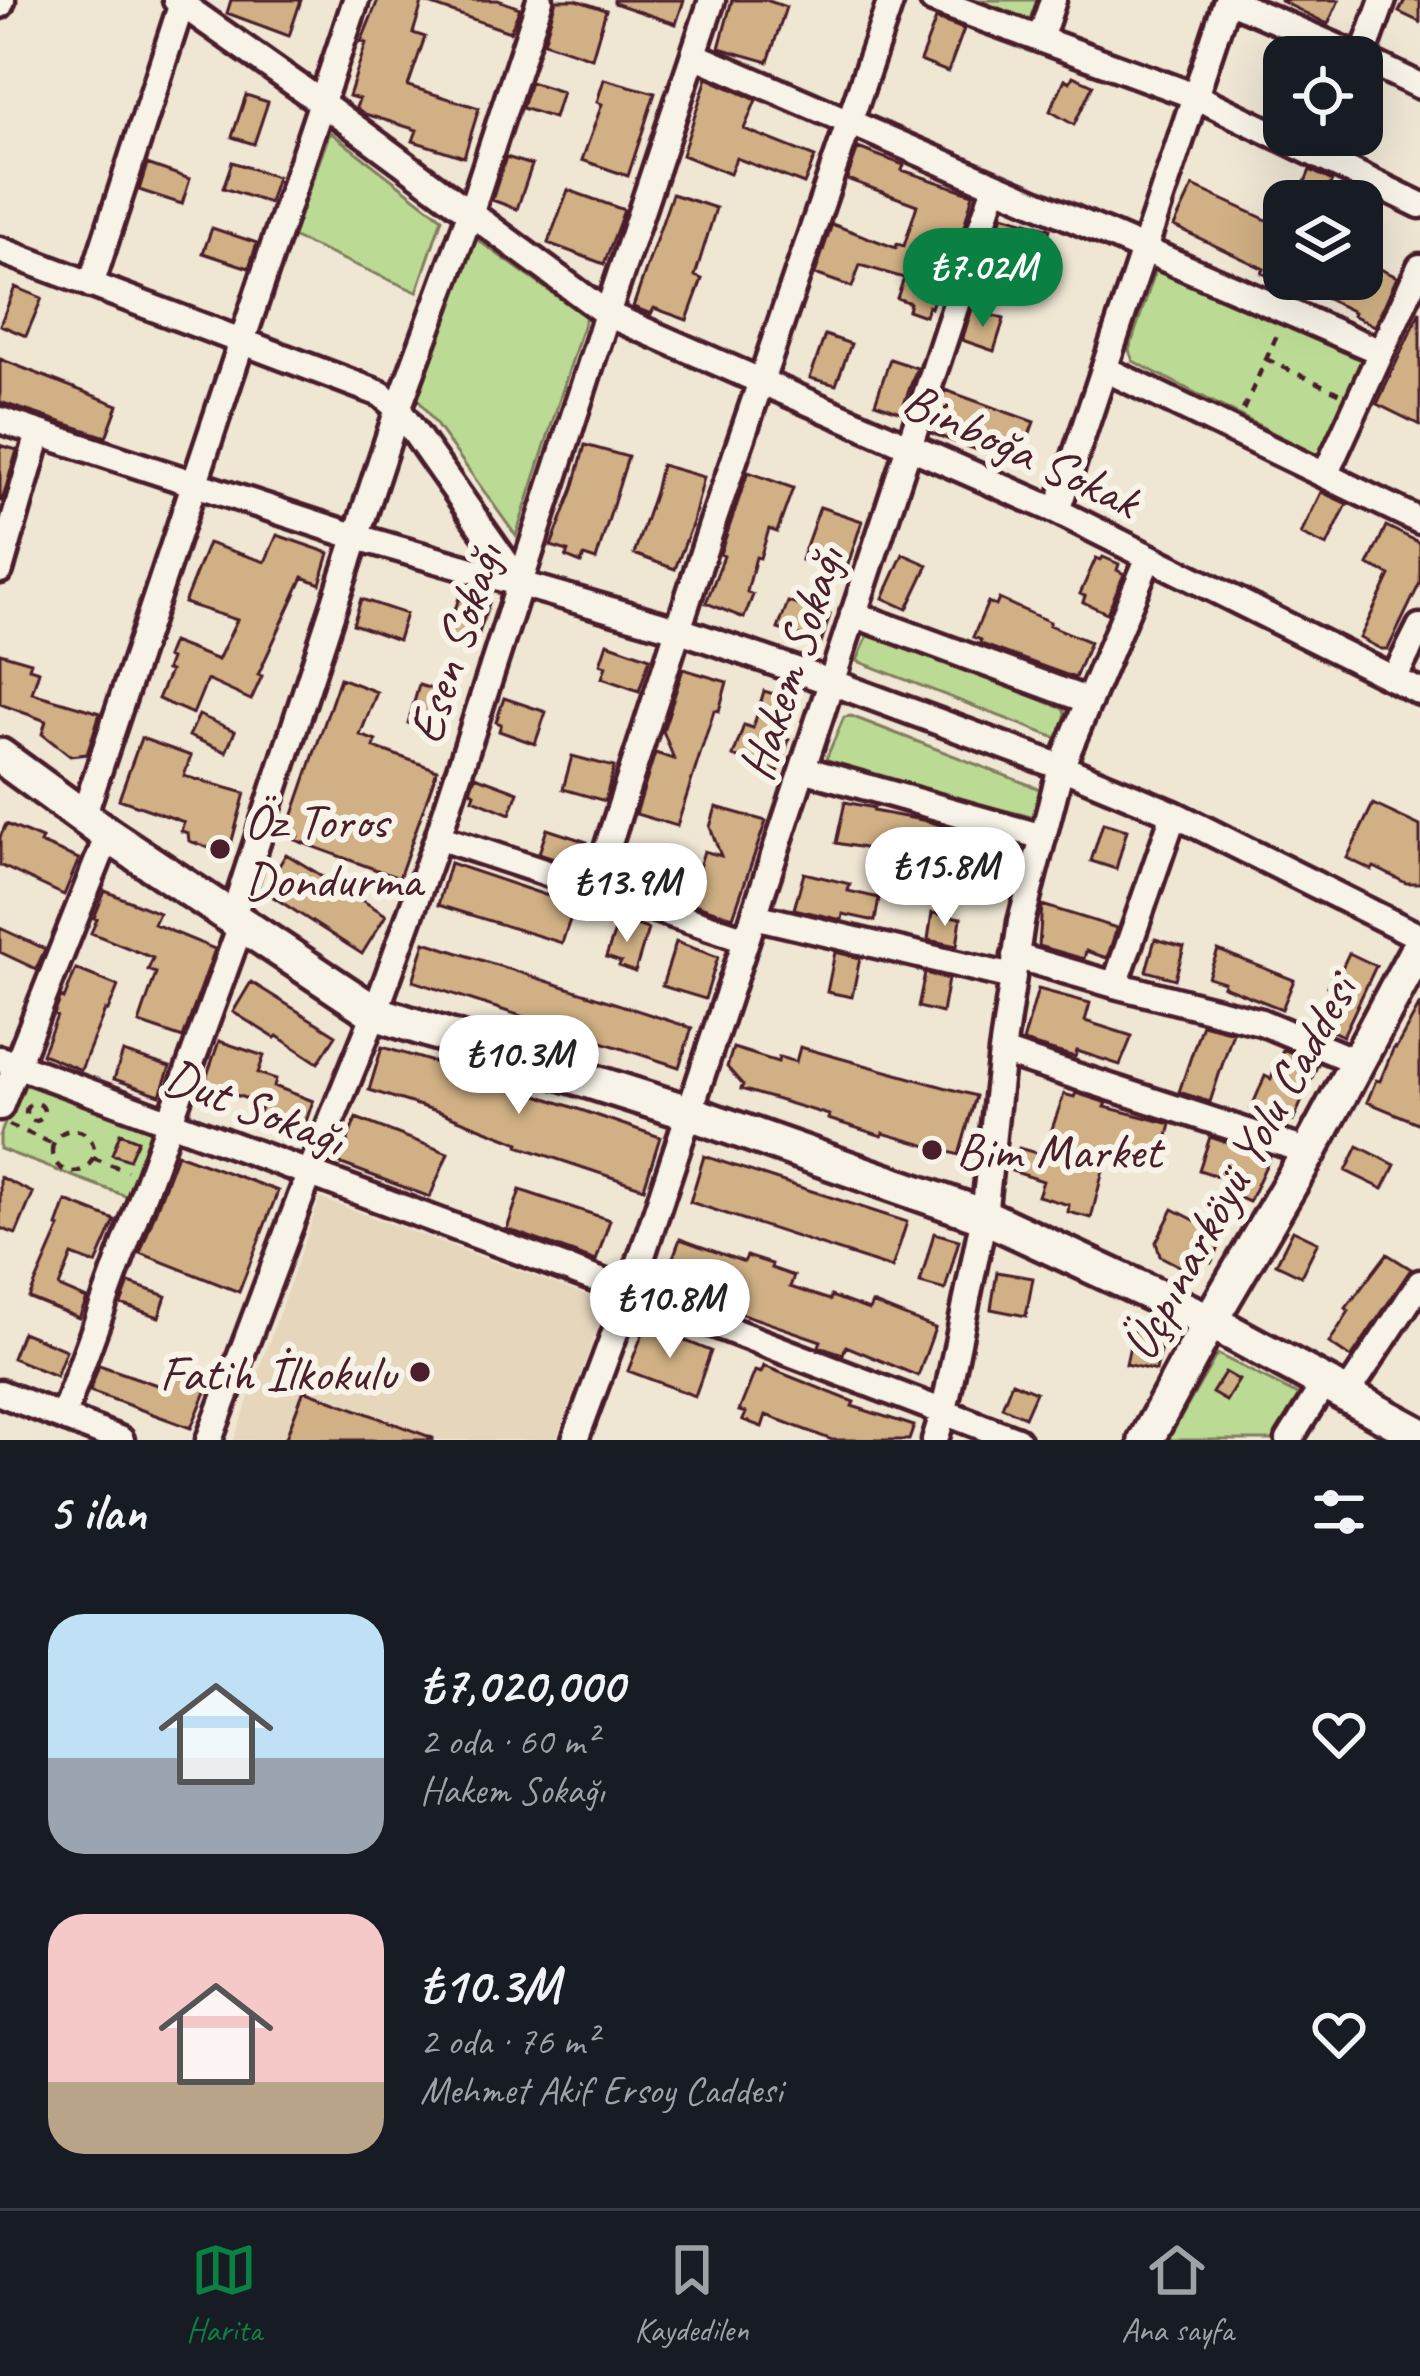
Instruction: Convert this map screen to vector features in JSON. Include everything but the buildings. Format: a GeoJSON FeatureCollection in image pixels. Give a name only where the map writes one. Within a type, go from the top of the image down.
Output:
{"type":"FeatureCollection","features":[{"type":"Feature","properties":{"kind":"main road"},"geometry":{"type":"LineString","coordinates":[[0,756],[95,826],[375,1012],[690,1113],[984,1216],[1210,1321],[1420,1435]]}},
{"type":"Feature","properties":{"kind":"main road","name":"Üçpınarköyü Yolu Caddesi"},"geometry":{"type":"LineString","coordinates":[[1146,1440],[1309,1151],[1420,941]]}},
{"type":"Feature","properties":{"kind":"street"},"geometry":{"type":"LineString","coordinates":[[2,1115],[8,1062],[95,826],[194,485],[356,0]]}},
{"type":"Feature","properties":{"kind":"street"},"geometry":{"type":"LineString","coordinates":[[63,1416],[170,1121],[398,409],[470,214],[540,0]]}},
{"type":"Feature","properties":{"kind":"street","name":"Esen Sokağı"},"geometry":{"type":"LineString","coordinates":[[209,1440],[438,837],[712,0]]}},
{"type":"Feature","properties":{"kind":"street"},"geometry":{"type":"LineString","coordinates":[[594,889],[677,629],[891,0]]}},
{"type":"Feature","properties":{"kind":"street"},"geometry":{"type":"LineString","coordinates":[[934,0],[1195,96],[1420,205]]}},
{"type":"Feature","properties":{"kind":"street"},"geometry":{"type":"LineString","coordinates":[[1040,39],[1053,0]]}},
{"type":"Feature","properties":{"kind":"street"},"geometry":{"type":"LineString","coordinates":[[1058,511],[1228,0],[1311,36]]}},
{"type":"Feature","properties":{"kind":"street"},"geometry":{"type":"LineString","coordinates":[[1370,36],[1383,0]]}},
{"type":"Feature","properties":{"kind":"street"},"geometry":{"type":"LineString","coordinates":[[91,285],[180,1]]}},
{"type":"Feature","properties":{"kind":"street","name":"Binboğa Sokak"},"geometry":{"type":"LineString","coordinates":[[180,1],[607,314],[1058,511],[1420,692]]}},
{"type":"Feature","properties":{"kind":"street"},"geometry":{"type":"LineString","coordinates":[[694,55],[1381,352]]}},
{"type":"Feature","properties":{"kind":"street"},"geometry":{"type":"LineString","coordinates":[[1383,68],[1420,86]]}},
{"type":"Feature","properties":{"kind":"street","name":"Hakem Sokağı"},"geometry":{"type":"LineString","coordinates":[[575,1440],[690,1113],[995,186]]}},
{"type":"Feature","properties":{"kind":"street"},"geometry":{"type":"LineString","coordinates":[[0,250],[381,394],[398,409],[521,584]]}},
{"type":"Feature","properties":{"kind":"street"},"geometry":{"type":"LineString","coordinates":[[1325,475],[1420,267]]}},
{"type":"Feature","properties":{"kind":"street"},"geometry":{"type":"LineString","coordinates":[[1105,369],[1420,520]]}},
{"type":"Feature","properties":{"kind":"street"},"geometry":{"type":"LineString","coordinates":[[0,420],[357,537],[677,629],[831,682],[1174,814],[1420,941]]}},
{"type":"Feature","properties":{"kind":"street"},"geometry":{"type":"LineString","coordinates":[[0,570],[39,433]]}},
{"type":"Feature","properties":{"kind":"street"},"geometry":{"type":"LineString","coordinates":[[935,1440],[984,1216],[1014,966],[1042,837],[1060,767],[1149,557]]}},
{"type":"Feature","properties":{"kind":"street"},"geometry":{"type":"LineString","coordinates":[[854,614],[1089,700]]}},
{"type":"Feature","properties":{"kind":"street"},"geometry":{"type":"LineString","coordinates":[[1394,679],[1420,627]]}},
{"type":"Feature","properties":{"kind":"street"},"geometry":{"type":"LineString","coordinates":[[803,769],[1042,837]]}},
{"type":"Feature","properties":{"kind":"street"},"geometry":{"type":"LineString","coordinates":[[1115,985],[1174,814]]}},
{"type":"Feature","properties":{"kind":"street"},"geometry":{"type":"LineString","coordinates":[[438,837],[594,889],[750,928],[1115,985],[1261,1022],[1357,1062]]}},
{"type":"Feature","properties":{"kind":"street"},"geometry":{"type":"LineString","coordinates":[[1002,1052],[1309,1151]]}},
{"type":"Feature","properties":{"kind":"street","name":"Dut Sokağı"},"geometry":{"type":"LineString","coordinates":[[8,1062],[1017,1440]]}},
{"type":"Feature","properties":{"kind":"street"},"geometry":{"type":"LineString","coordinates":[[1288,1440],[1420,1283]]}},
{"type":"Feature","properties":{"kind":"street"},"geometry":{"type":"LineString","coordinates":[[0,1393],[120,1440]]}},
{"type":"Feature","properties":{"kind":"path"},"geometry":{"type":"LineString","coordinates":[[1241,416],[1287,312]]}},
{"type":"Feature","properties":{"kind":"path"},"geometry":{"type":"LineString","coordinates":[[1266,359],[1346,396]]}},
{"type":"Feature","properties":{"kind":"path"},"geometry":{"type":"LineString","coordinates":[[2,1115],[54,1144]]}},
{"type":"Feature","properties":{"kind":"path"},"geometry":{"type":"LineString","coordinates":[[80,1132],[85,1119]]}},
{"type":"Feature","properties":{"kind":"path"},"geometry":{"type":"LineString","coordinates":[[27,1133],[32,1120]]}},
{"type":"Feature","properties":{"kind":"path"},"geometry":{"type":"LineString","coordinates":[[64,1132],[80,1132],[92,1142],[92,1158],[80,1171],[66,1171],[52,1156],[54,1144],[64,1132]]}},
{"type":"Feature","properties":{"kind":"path"},"geometry":{"type":"LineString","coordinates":[[92,1158],[149,1179]]}},
{"type":"Feature","properties":{"kind":"shaded area","name":"Fatih İlkokulu"},"geometry":{"type":"Polygon","coordinates":[[[320,1198],[607,1303],[556,1440],[234,1440],[320,1198]]]}},
{"type":"Feature","properties":{"kind":"green space"},"geometry":{"type":"Polygon","coordinates":[[[968,0],[1037,0],[1029,22],[968,0]]]}},
{"type":"Feature","properties":{"kind":"green space"},"geometry":{"type":"Polygon","coordinates":[[[330,132],[442,218],[417,292],[292,237],[330,132]]]}},
{"type":"Feature","properties":{"kind":"green space"},"geometry":{"type":"Polygon","coordinates":[[[472,236],[586,317],[516,536],[415,395],[472,236]]]}},
{"type":"Feature","properties":{"kind":"green space"},"geometry":{"type":"Polygon","coordinates":[[[1165,266],[1366,353],[1319,456],[1133,361],[1129,350],[1156,269],[1165,266]]]}},
{"type":"Feature","properties":{"kind":"green space"},"geometry":{"type":"Polygon","coordinates":[[[870,630],[1064,709],[1067,728],[1056,738],[857,661],[870,630]]]}},
{"type":"Feature","properties":{"kind":"green space"},"geometry":{"type":"Polygon","coordinates":[[[844,717],[1040,789],[1044,798],[1036,818],[829,766],[826,759],[844,717]]]}},
{"type":"Feature","properties":{"kind":"green space"},"geometry":{"type":"Polygon","coordinates":[[[21,1081],[156,1132],[131,1198],[0,1149],[0,1136],[21,1081]]]}},
{"type":"Feature","properties":{"kind":"green space"},"geometry":{"type":"Polygon","coordinates":[[[1217,1354],[1302,1397],[1277,1440],[1168,1440],[1217,1354]]]}},
{"type":"Feature","properties":{"kind":"place","name":"Öz Toros Dondurma"},"geometry":{"type":"Point","coordinates":[220,849]}},
{"type":"Feature","properties":{"kind":"place","name":"Bim Market"},"geometry":{"type":"Point","coordinates":[932,1150]}},
{"type":"Feature","properties":{"kind":"place","name":"Fatih İlkokulu"},"geometry":{"type":"Point","coordinates":[420,1372]}}]}
